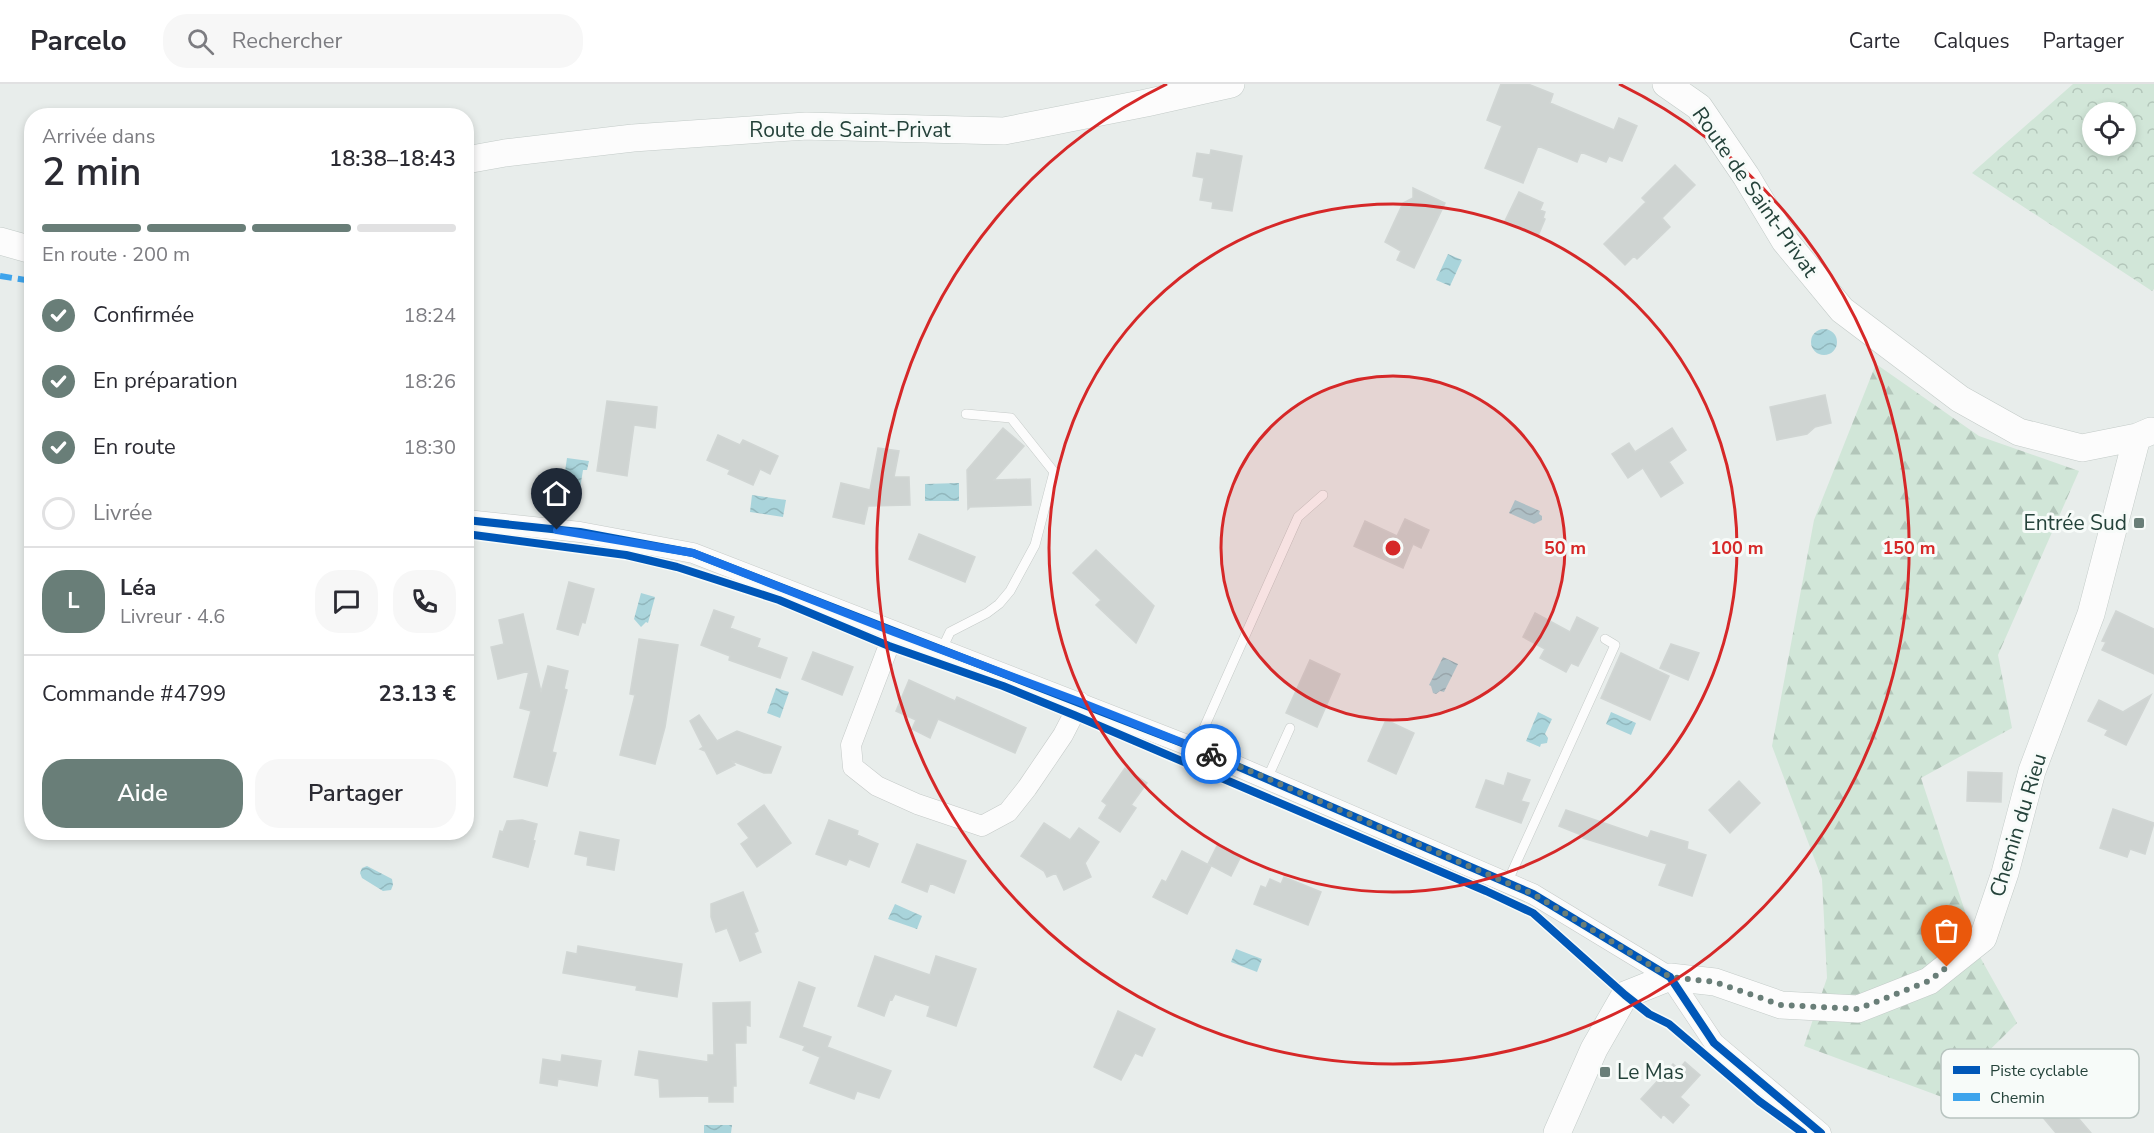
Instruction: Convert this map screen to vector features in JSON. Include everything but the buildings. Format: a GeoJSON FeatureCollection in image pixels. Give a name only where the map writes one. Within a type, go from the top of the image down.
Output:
{"type":"FeatureCollection","features":[{"type":"Feature","properties":{"kind":"street","name":"Route de Saint-Privat"},"geometry":{"type":"LineString","coordinates":[[474,159],[633,138],[806,126],[1004,131],[1231,84]]}},
{"type":"Feature","properties":{"kind":"street","name":"Route de Saint-Privat"},"geometry":{"type":"LineString","coordinates":[[1666,84],[1699,107],[1746,176],[1785,241],[1842,310],[1960,399],[2019,432],[2082,448],[2146,433]]}},
{"type":"Feature","properties":{"kind":"street"},"geometry":{"type":"LineString","coordinates":[[0,241],[24,248]]}},
{"type":"Feature","properties":{"kind":"street","name":"Chemin du Rieu"},"geometry":{"type":"LineString","coordinates":[[1557,1133],[1594,1050],[1625,995],[1670,977],[1715,982],[1781,1005],[1858,1009],[1929,981],[1983,938],[2005,873],[2032,771],[2091,614],[2146,433]]}},
{"type":"Feature","properties":{"kind":"street"},"geometry":{"type":"LineString","coordinates":[[474,521],[580,532],[693,553],[1195,748],[1533,894],[1670,977],[1714,1043],[1821,1133]]}},
{"type":"Feature","properties":{"kind":"street"},"geometry":{"type":"LineString","coordinates":[[894,632],[851,745],[853,767],[877,786],[917,804],[982,826],[1008,812],[1063,735],[1080,702]]}},
{"type":"Feature","properties":{"kind":"lane"},"geometry":{"type":"LineString","coordinates":[[942,649],[950,632],[987,613],[1010,591],[1035,545],[1054,472],[1011,418],[966,414]]}},
{"type":"Feature","properties":{"kind":"lane"},"geometry":{"type":"LineString","coordinates":[[1195,748],[1298,517],[1323,495]]}},
{"type":"Feature","properties":{"kind":"lane"},"geometry":{"type":"LineString","coordinates":[[1507,883],[1615,645],[1605,639]]}},
{"type":"Feature","properties":{"kind":"lane"},"geometry":{"type":"LineString","coordinates":[[1268,779],[1290,728]]}},
{"type":"Feature","properties":{"kind":"green space"},"geometry":{"type":"Polygon","coordinates":[[[2073,84],[2154,84],[2154,289],[2152,291],[1972,173],[2073,84]]]}},
{"type":"Feature","properties":{"kind":"green space"},"geometry":{"type":"Polygon","coordinates":[[[1876,364],[1979,436],[2079,471],[1998,655],[2012,728],[1921,778],[1980,957],[2017,1023],[1991,1049],[1941,1049],[1941,1097],[1804,1046],[1827,978],[1822,879],[1772,746],[1814,520],[1876,364]]]}},
{"type":"Feature","properties":{"kind":"water"},"geometry":{"type":"Polygon","coordinates":[[[1448,254],[1462,260],[1450,286],[1436,280],[1448,254]]]}},
{"type":"Feature","properties":{"kind":"water"},"geometry":{"type":"Polygon","coordinates":[[[1824,329],[1833,333],[1837,342],[1833,351],[1824,355],[1815,351],[1811,342],[1815,333],[1824,329]]]}},
{"type":"Feature","properties":{"kind":"water"},"geometry":{"type":"Polygon","coordinates":[[[567,458],[589,461],[587,470],[583,470],[579,495],[562,492],[567,458]]]}},
{"type":"Feature","properties":{"kind":"water"},"geometry":{"type":"Polygon","coordinates":[[[959,483],[959,501],[925,501],[925,484],[959,483]]]}},
{"type":"Feature","properties":{"kind":"water"},"geometry":{"type":"Polygon","coordinates":[[[752,495],[786,500],[783,517],[750,512],[752,495]]]}},
{"type":"Feature","properties":{"kind":"water"},"geometry":{"type":"Polygon","coordinates":[[[1515,500],[1540,511],[1542,520],[1534,524],[1509,513],[1515,500]]]}},
{"type":"Feature","properties":{"kind":"water"},"geometry":{"type":"Polygon","coordinates":[[[641,593],[655,597],[648,623],[646,622],[641,627],[634,619],[641,593]]]}},
{"type":"Feature","properties":{"kind":"water"},"geometry":{"type":"Polygon","coordinates":[[[1443,657],[1458,664],[1444,692],[1440,691],[1436,694],[1429,685],[1443,657]]]}},
{"type":"Feature","properties":{"kind":"water"},"geometry":{"type":"Polygon","coordinates":[[[776,688],[789,692],[780,718],[767,713],[776,688]]]}},
{"type":"Feature","properties":{"kind":"water"},"geometry":{"type":"Polygon","coordinates":[[[1538,712],[1552,719],[1545,734],[1548,738],[1547,743],[1541,744],[1540,747],[1526,741],[1538,712]]]}},
{"type":"Feature","properties":{"kind":"water"},"geometry":{"type":"Polygon","coordinates":[[[1611,712],[1636,723],[1631,735],[1606,724],[1611,712]]]}},
{"type":"Feature","properties":{"kind":"water"},"geometry":{"type":"Polygon","coordinates":[[[367,866],[392,879],[391,890],[383,891],[362,878],[360,873],[362,868],[367,866]]]}},
{"type":"Feature","properties":{"kind":"water"},"geometry":{"type":"Polygon","coordinates":[[[895,904],[922,916],[917,929],[888,919],[895,904]]]}},
{"type":"Feature","properties":{"kind":"water"},"geometry":{"type":"Polygon","coordinates":[[[1236,949],[1262,959],[1257,972],[1231,962],[1236,949]]]}},
{"type":"Feature","properties":{"kind":"water"},"geometry":{"type":"Polygon","coordinates":[[[704,1125],[732,1125],[731,1133],[704,1133],[704,1125]]]}},
{"type":"Feature","properties":{"kind":"marked path"},"geometry":{"type":"LineString","coordinates":[[0,276],[24,280]]}},
{"type":"Feature","properties":{"kind":"cycle path"},"geometry":{"type":"LineString","coordinates":[[474,521],[580,532],[693,553],[1195,748],[1533,894],[1670,977],[1714,1043],[1821,1133]]}},
{"type":"Feature","properties":{"kind":"cycle path"},"geometry":{"type":"LineString","coordinates":[[474,535],[626,555],[677,567],[779,600],[889,646],[1003,686],[1074,715],[1486,891],[1533,913],[1625,995],[1649,1014],[1669,1024],[1759,1101],[1803,1133]]}},
{"type":"Feature","properties":{"kind":"way so far"},"geometry":{"type":"LineString","coordinates":[[1211,754],[1533,894],[1670,977],[1715,982],[1781,1005],[1858,1009],[1929,981],[1947,967]]}},
{"type":"Feature","properties":{"kind":"place","name":"Entrée Sud"},"geometry":{"type":"Point","coordinates":[2139,523]}},
{"type":"Feature","properties":{"kind":"place","name":"Le Mas"},"geometry":{"type":"Point","coordinates":[1605,1072]}},
{"type":"Feature","properties":{"kind":"route"},"geometry":{"type":"LineString","coordinates":[[557,530],[580,532],[693,553],[1211,754]]}}]}
